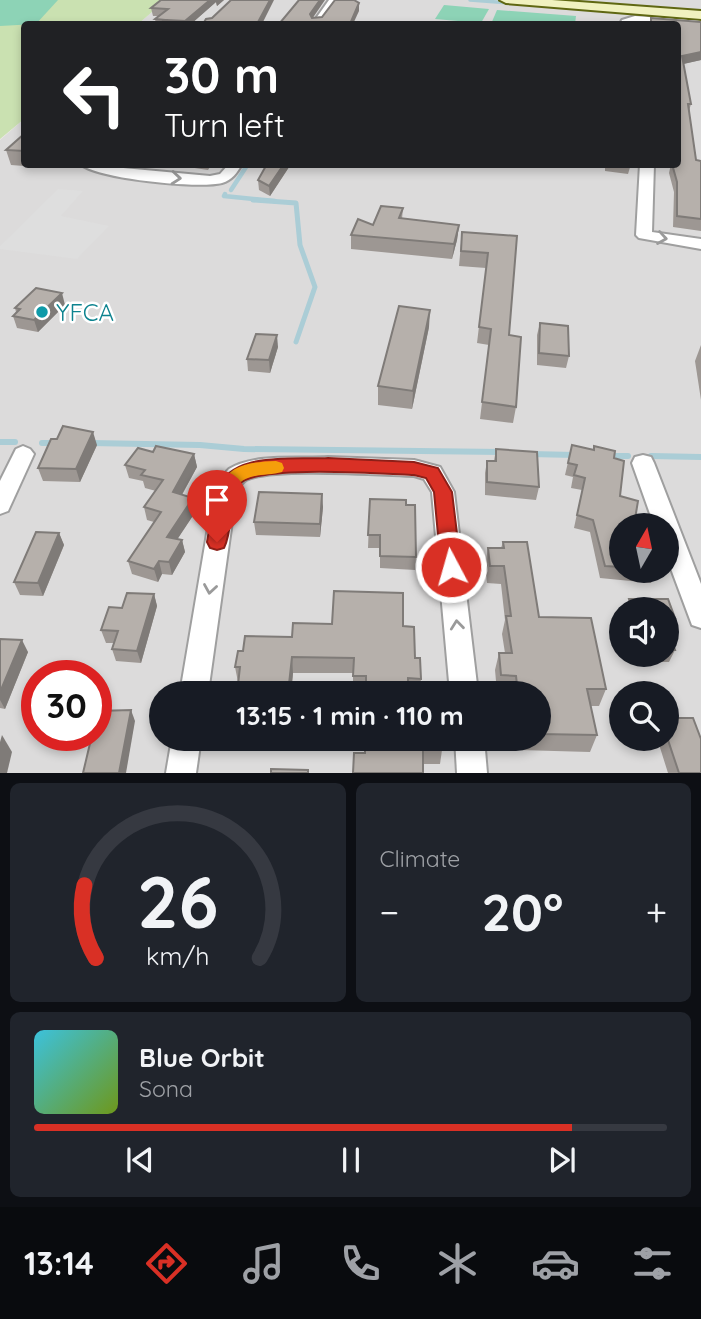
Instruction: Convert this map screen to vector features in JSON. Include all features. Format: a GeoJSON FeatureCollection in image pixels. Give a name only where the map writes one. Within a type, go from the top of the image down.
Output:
{"type":"FeatureCollection","features":[{"type":"Feature","properties":{"kind":"main road"},"geometry":{"type":"LineString","coordinates":[[506,0],[682,18],[701,15]]}},
{"type":"Feature","properties":{"kind":"street"},"geometry":{"type":"LineString","coordinates":[[318,21],[333,0]]}},
{"type":"Feature","properties":{"kind":"street"},"geometry":{"type":"LineString","coordinates":[[630,21],[682,18],[701,24]]}},
{"type":"Feature","properties":{"kind":"street"},"geometry":{"type":"LineString","coordinates":[[97,168],[202,180],[219,179],[233,168]]}},
{"type":"Feature","properties":{"kind":"street"},"geometry":{"type":"LineString","coordinates":[[647,168],[644,235],[701,244]]}},
{"type":"Feature","properties":{"kind":"street"},"geometry":{"type":"LineString","coordinates":[[0,505],[23,454]]}},
{"type":"Feature","properties":{"kind":"street"},"geometry":{"type":"LineString","coordinates":[[642,463],[661,513]]}},
{"type":"Feature","properties":{"kind":"street"},"geometry":{"type":"LineString","coordinates":[[196,681],[225,492],[235,476],[253,469],[328,465],[414,468],[432,473],[443,492],[463,681]]}},
{"type":"Feature","properties":{"kind":"street"},"geometry":{"type":"LineString","coordinates":[[679,560],[701,617]]}},
{"type":"Feature","properties":{"kind":"street"},"geometry":{"type":"LineString","coordinates":[[181,773],[185,751]]}},
{"type":"Feature","properties":{"kind":"street"},"geometry":{"type":"LineString","coordinates":[[470,751],[472,773]]}},
{"type":"Feature","properties":{"kind":"shaded area"},"geometry":{"type":"Polygon","coordinates":[[[166,0],[473,0],[701,18],[701,773],[0,773],[0,140],[21,122],[21,168],[681,168],[681,21],[142,21],[166,0]]]}},
{"type":"Feature","properties":{"kind":"shaded area"},"geometry":{"type":"Polygon","coordinates":[[[554,0],[701,0],[701,12],[554,0]]]}},
{"type":"Feature","properties":{"kind":"shaded area"},"geometry":{"type":"Polygon","coordinates":[[[58,189],[83,191],[61,216],[109,226],[77,259],[0,249],[0,246],[58,189]]]}},
{"type":"Feature","properties":{"kind":"green space"},"geometry":{"type":"Polygon","coordinates":[[[0,0],[166,0],[142,21],[21,21],[21,122],[0,139],[0,0]]]}},
{"type":"Feature","properties":{"kind":"green space"},"geometry":{"type":"Polygon","coordinates":[[[0,0],[58,0],[39,21],[21,21],[21,25],[0,26],[0,0]]]}},
{"type":"Feature","properties":{"kind":"green space"},"geometry":{"type":"Polygon","coordinates":[[[444,5],[489,9],[482,21],[435,19],[444,5]]]}},
{"type":"Feature","properties":{"kind":"green space"},"geometry":{"type":"Polygon","coordinates":[[[497,10],[576,16],[575,21],[492,21],[497,10]]]}},
{"type":"Feature","properties":{"kind":"building"},"geometry":{"type":"Polygon","coordinates":[[[161,0],[210,0],[185,21],[155,19],[168,9],[151,8],[161,0]]]}},
{"type":"Feature","properties":{"kind":"building"},"geometry":{"type":"Polygon","coordinates":[[[231,0],[270,0],[259,21],[205,21],[212,18],[231,0]]]}},
{"type":"Feature","properties":{"kind":"building"},"geometry":{"type":"Polygon","coordinates":[[[299,0],[320,0],[310,14],[312,18],[322,17],[335,0],[354,0],[359,3],[351,21],[282,21],[299,0]]]}},
{"type":"Feature","properties":{"kind":"building"},"geometry":{"type":"Polygon","coordinates":[[[651,18],[701,22],[701,52],[682,56],[691,104],[688,104],[696,160],[701,161],[701,219],[677,216],[677,182],[673,168],[681,168],[681,21],[651,21],[651,18]]]}},
{"type":"Feature","properties":{"kind":"building"},"geometry":{"type":"Polygon","coordinates":[[[21,137],[21,151],[6,150],[21,137]]]}},
{"type":"Feature","properties":{"kind":"building"},"geometry":{"type":"Polygon","coordinates":[[[265,168],[281,168],[269,186],[258,180],[265,168]]]}},
{"type":"Feature","properties":{"kind":"building"},"geometry":{"type":"Polygon","coordinates":[[[381,206],[403,208],[399,218],[459,225],[454,244],[351,235],[358,219],[373,225],[381,206]]]}},
{"type":"Feature","properties":{"kind":"building"},"geometry":{"type":"Polygon","coordinates":[[[462,232],[517,236],[509,335],[521,337],[516,407],[482,402],[491,329],[479,327],[488,253],[461,251],[462,232]]]}},
{"type":"Feature","properties":{"kind":"building"},"geometry":{"type":"Polygon","coordinates":[[[36,288],[62,293],[34,320],[13,316],[20,309],[15,308],[36,288]]]}},
{"type":"Feature","properties":{"kind":"building"},"geometry":{"type":"Polygon","coordinates":[[[399,306],[430,310],[413,391],[378,386],[399,306]]]}},
{"type":"Feature","properties":{"kind":"building"},"geometry":{"type":"Polygon","coordinates":[[[540,323],[568,326],[569,356],[539,353],[540,323]]]}},
{"type":"Feature","properties":{"kind":"building"},"geometry":{"type":"Polygon","coordinates":[[[256,334],[277,335],[269,360],[247,359],[256,334]]]}},
{"type":"Feature","properties":{"kind":"building"},"geometry":{"type":"Polygon","coordinates":[[[63,426],[93,432],[76,469],[38,468],[51,439],[57,439],[63,426]]]}},
{"type":"Feature","properties":{"kind":"building"},"geometry":{"type":"Polygon","coordinates":[[[572,445],[615,451],[614,458],[624,461],[620,496],[638,501],[636,513],[609,513],[609,566],[605,566],[593,520],[577,515],[585,478],[574,475],[577,465],[568,463],[572,445]]]}},
{"type":"Feature","properties":{"kind":"building"},"geometry":{"type":"Polygon","coordinates":[[[156,446],[194,454],[173,492],[193,498],[167,537],[182,540],[169,562],[159,561],[154,569],[128,561],[161,512],[144,507],[163,480],[141,475],[145,470],[125,465],[138,448],[153,452],[156,446]]]}},
{"type":"Feature","properties":{"kind":"building"},"geometry":{"type":"Polygon","coordinates":[[[496,449],[537,452],[539,487],[487,482],[487,461],[496,461],[496,449]]]}},
{"type":"Feature","properties":{"kind":"building"},"geometry":{"type":"Polygon","coordinates":[[[259,492],[322,494],[320,524],[254,522],[259,492]]]}},
{"type":"Feature","properties":{"kind":"building"},"geometry":{"type":"Polygon","coordinates":[[[370,499],[406,500],[406,505],[415,505],[416,557],[380,556],[380,535],[368,535],[370,499]]]}},
{"type":"Feature","properties":{"kind":"building"},"geometry":{"type":"Polygon","coordinates":[[[36,532],[59,533],[38,583],[14,582],[36,532]]]}},
{"type":"Feature","properties":{"kind":"building"},"geometry":{"type":"Polygon","coordinates":[[[503,542],[527,542],[539,617],[591,618],[606,689],[587,689],[597,735],[551,734],[551,681],[517,681],[516,676],[501,675],[499,653],[512,653],[506,616],[511,616],[504,566],[490,566],[488,548],[504,548],[503,542]]]}},
{"type":"Feature","properties":{"kind":"building"},"geometry":{"type":"Polygon","coordinates":[[[334,591],[403,593],[403,626],[414,627],[415,658],[420,658],[421,679],[366,681],[366,676],[353,676],[354,658],[292,657],[289,681],[238,681],[240,667],[235,667],[238,651],[243,651],[245,636],[292,637],[293,623],[332,624],[334,591]]]}},
{"type":"Feature","properties":{"kind":"building"},"geometry":{"type":"Polygon","coordinates":[[[127,593],[154,594],[137,651],[112,649],[118,631],[101,630],[109,607],[122,608],[127,593]]]}},
{"type":"Feature","properties":{"kind":"building"},"geometry":{"type":"Polygon","coordinates":[[[0,639],[22,640],[0,692],[0,639]]]}},
{"type":"Feature","properties":{"kind":"building"},"geometry":{"type":"Polygon","coordinates":[[[131,710],[119,773],[83,773],[88,751],[112,751],[112,711],[131,710]]]}},
{"type":"Feature","properties":{"kind":"building"},"geometry":{"type":"Polygon","coordinates":[[[679,718],[693,718],[701,739],[701,773],[679,773],[672,751],[679,751],[679,718]]]}},
{"type":"Feature","properties":{"kind":"building"},"geometry":{"type":"Polygon","coordinates":[[[423,751],[423,773],[353,773],[354,753],[423,751]]]}},
{"type":"Feature","properties":{"kind":"building"},"geometry":{"type":"Polygon","coordinates":[[[271,769],[308,770],[308,773],[271,773],[271,769]]]}},
{"type":"Feature","properties":{"kind":"waterway"},"geometry":{"type":"LineString","coordinates":[[470,0],[510,3]]}},
{"type":"Feature","properties":{"kind":"waterway"},"geometry":{"type":"LineString","coordinates":[[629,13],[672,17]]}},
{"type":"Feature","properties":{"kind":"waterway"},"geometry":{"type":"LineString","coordinates":[[689,18],[701,19]]}},
{"type":"Feature","properties":{"kind":"waterway"},"geometry":{"type":"LineString","coordinates":[[231,190],[245,168]]}},
{"type":"Feature","properties":{"kind":"waterway"},"geometry":{"type":"LineString","coordinates":[[225,194],[224,196],[275,201]]}},
{"type":"Feature","properties":{"kind":"waterway"},"geometry":{"type":"LineString","coordinates":[[253,200],[296,203],[300,245],[315,287],[296,342]]}},
{"type":"Feature","properties":{"kind":"waterway"},"geometry":{"type":"LineString","coordinates":[[0,442],[15,442]]}},
{"type":"Feature","properties":{"kind":"waterway"},"geometry":{"type":"LineString","coordinates":[[42,443],[58,443]]}},
{"type":"Feature","properties":{"kind":"waterway"},"geometry":{"type":"LineString","coordinates":[[90,443],[200,445],[244,449],[502,452]]}},
{"type":"Feature","properties":{"kind":"waterway"},"geometry":{"type":"LineString","coordinates":[[530,454],[575,455]]}},
{"type":"Feature","properties":{"kind":"waterway"},"geometry":{"type":"LineString","coordinates":[[607,456],[628,456]]}},
{"type":"Feature","properties":{"kind":"waterway"},"geometry":{"type":"LineString","coordinates":[[651,456],[701,457]]}},
{"type":"Feature","properties":{"kind":"slow traffic"},"geometry":{"type":"LineString","coordinates":[[223,504],[225,492],[235,476],[253,469],[276,468]]}},
{"type":"Feature","properties":{"kind":"place","name":"YFCA"},"geometry":{"type":"Point","coordinates":[42,312]}},
{"type":"Feature","properties":{"kind":"route"},"geometry":{"type":"LineString","coordinates":[[217,542],[225,492],[235,476],[253,469],[328,465],[414,468],[432,473],[443,492],[451,567]]}}]}
